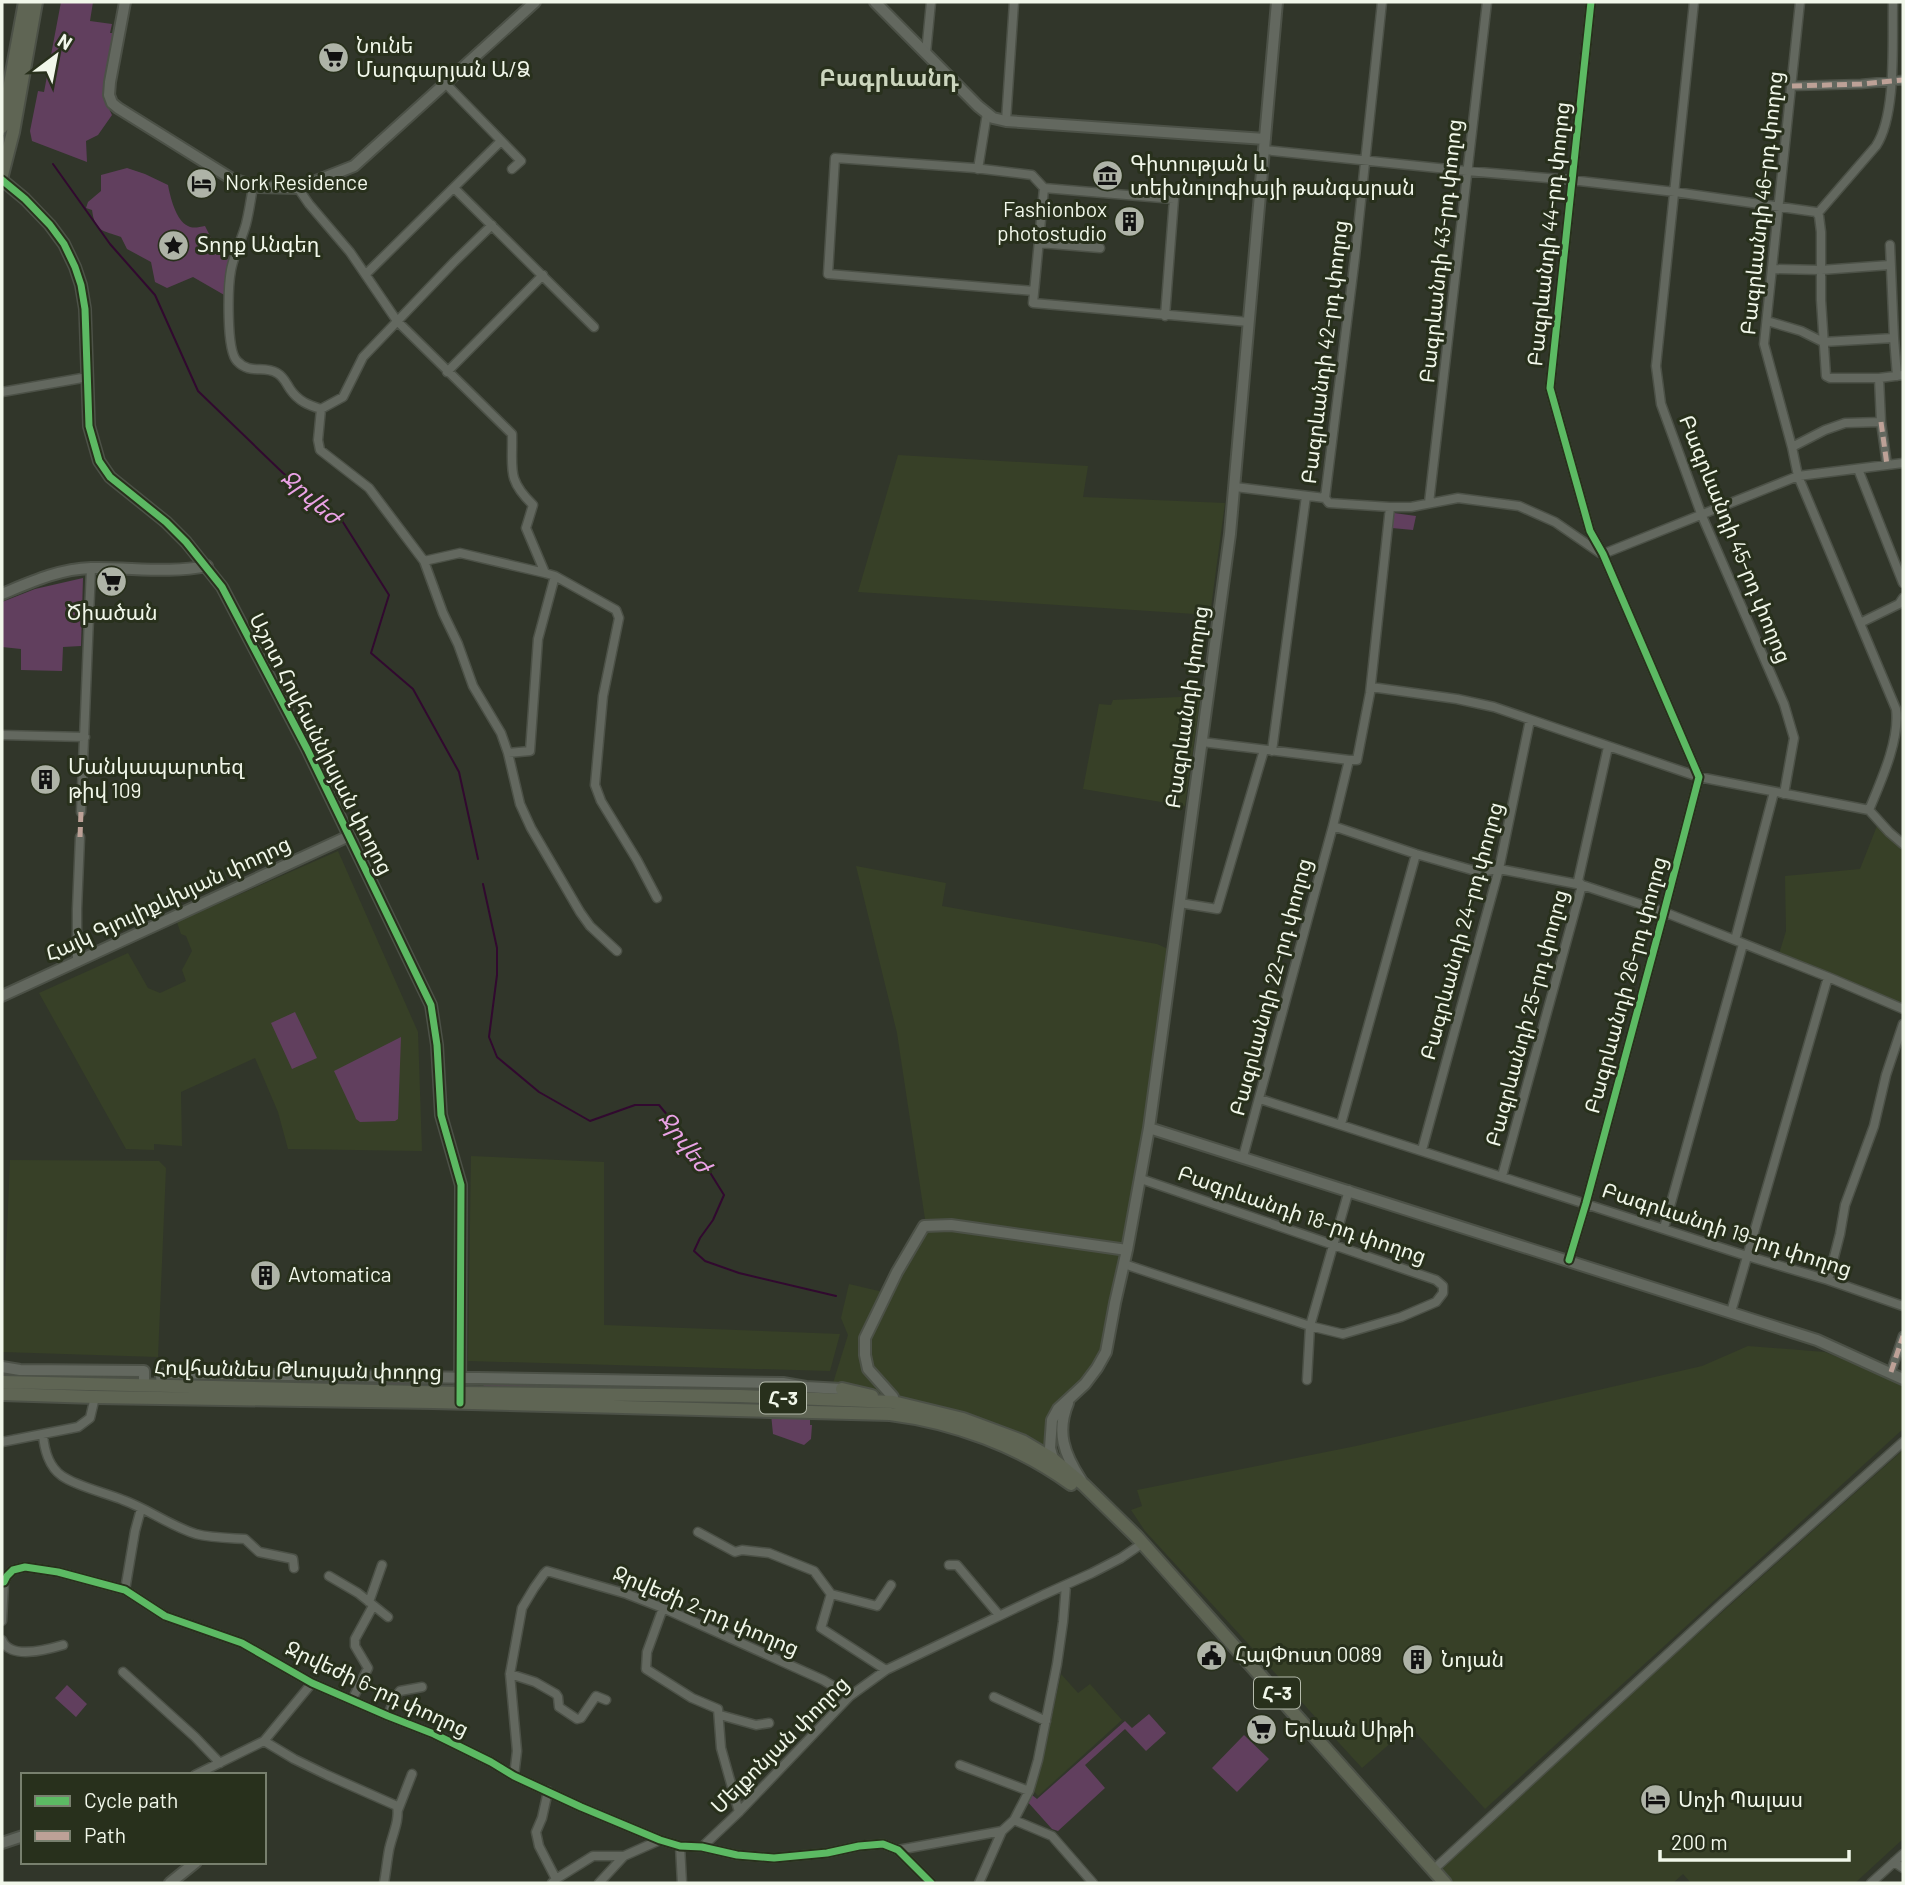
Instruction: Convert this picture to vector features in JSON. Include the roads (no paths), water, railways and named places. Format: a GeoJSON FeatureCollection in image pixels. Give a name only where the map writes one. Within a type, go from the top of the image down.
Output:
{"type":"FeatureCollection","features":[{"type":"Feature","properties":{"kind":"main road"},"geometry":{"type":"LineString","coordinates":[[2,127],[25,2]]}},
{"type":"Feature","properties":{"kind":"main road"},"geometry":{"type":"LineString","coordinates":[[2,178],[36,2]]}},
{"type":"Feature","properties":{"kind":"main road","name":"Հովհաննես Թևոսյան փողոց"},"geometry":{"type":"LineString","coordinates":[[5,1388],[154,1388],[928,1415],[963,1419],[1009,1435],[1054,1460],[1140,1545],[1431,1871],[1445,1883]]}},
{"type":"Feature","properties":{"kind":"main road","name":"Հովհաննես Թևոսյան փողոց"},"geometry":{"type":"LineString","coordinates":[[33,1389],[95,1397],[154,1388]]}},
{"type":"Feature","properties":{"kind":"main road"},"geometry":{"type":"LineString","coordinates":[[842,1389],[891,1402]]}},
{"type":"Feature","properties":{"kind":"main road","name":"Հովհաննես Թևոսյան փողոց"},"geometry":{"type":"LineString","coordinates":[[460,1398],[740,1396],[891,1402],[991,1440],[1078,1485]]}},
{"type":"Feature","properties":{"kind":"main road","name":"Հովհաննես Թևոսյան փողոց"},"geometry":{"type":"LineString","coordinates":[[1431,1871],[1439,1883]]}},
{"type":"Feature","properties":{"kind":"street"},"geometry":{"type":"LineString","coordinates":[[125,2],[110,82],[112,103],[232,179],[253,186],[298,188],[354,166],[535,2]]}},
{"type":"Feature","properties":{"kind":"street"},"geometry":{"type":"LineString","coordinates":[[875,2],[987,113],[993,118],[1006,121],[1265,144],[1467,171],[1675,192],[1818,213]]}},
{"type":"Feature","properties":{"kind":"street"},"geometry":{"type":"LineString","coordinates":[[926,53],[931,2]]}},
{"type":"Feature","properties":{"kind":"street"},"geometry":{"type":"LineString","coordinates":[[1006,121],[1014,2]]}},
{"type":"Feature","properties":{"kind":"street","name":"Բագրևանդի փողոց"},"geometry":{"type":"LineString","coordinates":[[1058,1475],[1051,1448],[1052,1420],[1058,1409],[1070,1400],[1097,1368],[1106,1352],[1149,1128],[1230,534],[1277,2]]}},
{"type":"Feature","properties":{"kind":"street","name":"Բագրևանդի 42-րդ փողոց"},"geometry":{"type":"LineString","coordinates":[[1325,498],[1355,257],[1382,2]]}},
{"type":"Feature","properties":{"kind":"street","name":"Բագրևանդի 43-րդ փողոց"},"geometry":{"type":"LineString","coordinates":[[1429,503],[1487,2]]}},
{"type":"Feature","properties":{"kind":"street","name":"Բագրևանդի 44-րդ փողոց"},"geometry":{"type":"LineString","coordinates":[[1591,2],[1550,388],[1590,531],[1603,554],[1699,777]]}},
{"type":"Feature","properties":{"kind":"street","name":"Բագրևանդի 45-րդ փողոց"},"geometry":{"type":"LineString","coordinates":[[1664,1228],[1794,738],[1784,705],[1702,516],[1661,404],[1656,366],[1694,2]]}},
{"type":"Feature","properties":{"kind":"street","name":"Բագրևանդի 46-րդ փողոց"},"geometry":{"type":"LineString","coordinates":[[1798,476],[1764,344],[1800,2]]}},
{"type":"Feature","properties":{"kind":"street"},"geometry":{"type":"LineString","coordinates":[[1890,245],[1894,338],[1900,375],[1830,378],[1826,376],[1823,342],[1821,232],[1818,213],[1876,146],[1886,125],[1891,81],[1893,2]]}},
{"type":"Feature","properties":{"kind":"street"},"geometry":{"type":"LineString","coordinates":[[1792,86],[1903,80]]}},
{"type":"Feature","properties":{"kind":"street"},"geometry":{"type":"LineString","coordinates":[[446,84],[521,161],[512,169]]}},
{"type":"Feature","properties":{"kind":"street"},"geometry":{"type":"LineString","coordinates":[[978,169],[987,113]]}},
{"type":"Feature","properties":{"kind":"street"},"geometry":{"type":"LineString","coordinates":[[366,274],[501,141]]}},
{"type":"Feature","properties":{"kind":"street"},"geometry":{"type":"LineString","coordinates":[[1034,291],[828,274],[835,158],[1032,175],[1044,188],[1174,199],[1165,316]]}},
{"type":"Feature","properties":{"kind":"street","name":"Աշոտ Հովհաննիսյան փողոց"},"geometry":{"type":"LineString","coordinates":[[2,178],[50,225],[64,244],[75,267],[85,309],[89,426],[99,461],[110,477],[186,541],[222,587],[297,728],[431,1005],[437,1045],[441,1115],[461,1185],[460,1398]]}},
{"type":"Feature","properties":{"kind":"street"},"geometry":{"type":"LineString","coordinates":[[253,186],[246,225],[230,274],[229,330],[232,354],[244,367],[274,371],[286,381],[297,398],[321,409],[343,397],[363,357],[492,225]]}},
{"type":"Feature","properties":{"kind":"street"},"geometry":{"type":"LineString","coordinates":[[298,188],[350,252],[397,321],[512,435],[511,472],[520,493],[533,505],[526,528],[545,573]]}},
{"type":"Feature","properties":{"kind":"street"},"geometry":{"type":"LineString","coordinates":[[454,188],[594,327]]}},
{"type":"Feature","properties":{"kind":"street"},"geometry":{"type":"LineString","coordinates":[[1044,188],[1033,303],[1249,322]]}},
{"type":"Feature","properties":{"kind":"street"},"geometry":{"type":"LineString","coordinates":[[1039,243],[1100,248]]}},
{"type":"Feature","properties":{"kind":"street"},"geometry":{"type":"LineString","coordinates":[[1772,269],[1821,270],[1890,265]]}},
{"type":"Feature","properties":{"kind":"street"},"geometry":{"type":"LineString","coordinates":[[447,372],[543,275]]}},
{"type":"Feature","properties":{"kind":"street"},"geometry":{"type":"LineString","coordinates":[[1767,321],[1801,331],[1823,342],[1894,338]]}},
{"type":"Feature","properties":{"kind":"street"},"geometry":{"type":"LineString","coordinates":[[2,392],[88,377]]}},
{"type":"Feature","properties":{"kind":"street"},"geometry":{"type":"LineString","coordinates":[[1879,378],[1887,465]]}},
{"type":"Feature","properties":{"kind":"street"},"geometry":{"type":"LineString","coordinates":[[321,409],[318,440],[320,450],[369,488],[424,561],[473,686],[501,733],[520,804],[580,912],[590,926],[617,951]]}},
{"type":"Feature","properties":{"kind":"street"},"geometry":{"type":"LineString","coordinates":[[1792,447],[1845,423],[1881,422]]}},
{"type":"Feature","properties":{"kind":"street"},"geometry":{"type":"LineString","coordinates":[[1235,487],[1325,498],[1329,503],[1410,507],[1458,498],[1519,506],[1555,522],[1603,554],[1798,476],[1903,463]]}},
{"type":"Feature","properties":{"kind":"street"},"geometry":{"type":"LineString","coordinates":[[1858,469],[1903,583]]}},
{"type":"Feature","properties":{"kind":"street"},"geometry":{"type":"LineString","coordinates":[[1798,476],[1896,709],[1897,718],[1886,768],[1869,810]]}},
{"type":"Feature","properties":{"kind":"street"},"geometry":{"type":"LineString","coordinates":[[1180,903],[1217,909],[1268,750],[1306,496]]}},
{"type":"Feature","properties":{"kind":"street"},"geometry":{"type":"LineString","coordinates":[[1390,507],[1371,687],[1494,707],[1699,777],[1869,810],[1903,844]]}},
{"type":"Feature","properties":{"kind":"street"},"geometry":{"type":"LineString","coordinates":[[424,561],[460,552],[545,573],[616,610],[619,618],[603,695],[595,785],[657,898]]}},
{"type":"Feature","properties":{"kind":"street"},"geometry":{"type":"LineString","coordinates":[[2,594],[53,574],[91,568],[189,570],[207,566]]}},
{"type":"Feature","properties":{"kind":"street"},"geometry":{"type":"LineString","coordinates":[[81,812],[91,568]]}},
{"type":"Feature","properties":{"kind":"street"},"geometry":{"type":"LineString","coordinates":[[508,752],[530,751],[538,639],[555,576]]}},
{"type":"Feature","properties":{"kind":"street"},"geometry":{"type":"LineString","coordinates":[[1860,623],[1899,604],[1903,598]]}},
{"type":"Feature","properties":{"kind":"street","name":"Բագրևանդի 22-րդ փողոց"},"geometry":{"type":"LineString","coordinates":[[1244,1157],[1349,760],[1357,760],[1371,687]]}},
{"type":"Feature","properties":{"kind":"street","name":"Բագրևանդի 24-րդ փողոց"},"geometry":{"type":"LineString","coordinates":[[1422,1150],[1499,869],[1530,719]]}},
{"type":"Feature","properties":{"kind":"street"},"geometry":{"type":"LineString","coordinates":[[2,735],[85,737]]}},
{"type":"Feature","properties":{"kind":"street"},"geometry":{"type":"LineString","coordinates":[[1202,742],[1349,760]]}},
{"type":"Feature","properties":{"kind":"street","name":"Բագրևանդի 25-րդ փողոց"},"geometry":{"type":"LineString","coordinates":[[1502,1176],[1582,885],[1578,881],[1608,747]]}},
{"type":"Feature","properties":{"kind":"street","name":"Բագրևանդի 26-րդ փողոց"},"geometry":{"type":"LineString","coordinates":[[1569,1260],[1699,777]]}},
{"type":"Feature","properties":{"kind":"street"},"geometry":{"type":"LineString","coordinates":[[1332,827],[1479,872],[1499,869],[1582,885],[1664,912],[1903,1009]]}},
{"type":"Feature","properties":{"kind":"street","name":"Հայկ Գյուլիքևխյան փողոց"},"geometry":{"type":"LineString","coordinates":[[2,996],[349,836]]}},
{"type":"Feature","properties":{"kind":"street"},"geometry":{"type":"LineString","coordinates":[[76,962],[80,837]]}},
{"type":"Feature","properties":{"kind":"street"},"geometry":{"type":"LineString","coordinates":[[1341,1124],[1416,854]]}},
{"type":"Feature","properties":{"kind":"street"},"geometry":{"type":"LineString","coordinates":[[1731,1312],[1828,977]]}},
{"type":"Feature","properties":{"kind":"street"},"geometry":{"type":"LineString","coordinates":[[1828,1280],[1840,1234],[1844,1205],[1874,1126],[1886,1075],[1903,1024]]}},
{"type":"Feature","properties":{"kind":"street","name":"Բագրևանդի 19-րդ փողոց"},"geometry":{"type":"LineString","coordinates":[[1260,1099],[1903,1306]]}},
{"type":"Feature","properties":{"kind":"street"},"geometry":{"type":"LineString","coordinates":[[1149,1128],[1817,1340],[1903,1379]]}},
{"type":"Feature","properties":{"kind":"street","name":"Բագրևանդի 18-րդ փողոց"},"geometry":{"type":"LineString","coordinates":[[1140,1179],[1333,1243],[1436,1280],[1443,1286],[1443,1293],[1436,1302],[1401,1317],[1343,1334],[1310,1326]]}},
{"type":"Feature","properties":{"kind":"street"},"geometry":{"type":"LineString","coordinates":[[1307,1380],[1310,1326],[1349,1190]]}},
{"type":"Feature","properties":{"kind":"street"},"geometry":{"type":"LineString","coordinates":[[891,1402],[892,1397],[869,1368],[865,1354],[865,1338],[897,1272],[924,1226],[951,1225],[1127,1250]]}},
{"type":"Feature","properties":{"kind":"street"},"geometry":{"type":"LineString","coordinates":[[1124,1264],[1310,1326]]}},
{"type":"Feature","properties":{"kind":"street"},"geometry":{"type":"LineString","coordinates":[[1891,1372],[1903,1336]]}},
{"type":"Feature","properties":{"kind":"street"},"geometry":{"type":"LineString","coordinates":[[2,1367],[20,1370],[144,1371],[154,1388],[165,1373],[783,1382],[806,1387],[842,1389]]}},
{"type":"Feature","properties":{"kind":"street"},"geometry":{"type":"LineString","coordinates":[[740,1396],[806,1387]]}},
{"type":"Feature","properties":{"kind":"street"},"geometry":{"type":"LineString","coordinates":[[2,1442],[78,1427],[90,1418],[95,1397]]}},
{"type":"Feature","properties":{"kind":"street","name":"Բագրևանդի փողոց"},"geometry":{"type":"LineString","coordinates":[[1070,1400],[1061,1425],[1063,1440],[1078,1485]]}},
{"type":"Feature","properties":{"kind":"street"},"geometry":{"type":"LineString","coordinates":[[43,1434],[44,1448],[62,1476],[126,1501],[198,1534],[245,1539],[259,1552],[293,1559],[294,1568]]}},
{"type":"Feature","properties":{"kind":"street"},"geometry":{"type":"LineString","coordinates":[[1431,1871],[1903,1442]]}},
{"type":"Feature","properties":{"kind":"street"},"geometry":{"type":"LineString","coordinates":[[125,1590],[141,1508]]}},
{"type":"Feature","properties":{"kind":"street"},"geometry":{"type":"LineString","coordinates":[[698,1532],[735,1552],[742,1550],[769,1553],[814,1571],[831,1594],[877,1606],[891,1585]]}},
{"type":"Feature","properties":{"kind":"street","name":"Մելքոնյան փողոց"},"geometry":{"type":"LineString","coordinates":[[702,1847],[850,1696],[886,1670],[1121,1558],[1140,1545]]}},
{"type":"Feature","properties":{"kind":"street"},"geometry":{"type":"LineString","coordinates":[[949,1565],[957,1564],[999,1615]]}},
{"type":"Feature","properties":{"kind":"street"},"geometry":{"type":"LineString","coordinates":[[352,1700],[368,1668],[355,1646],[355,1639],[371,1604],[382,1565]]}},
{"type":"Feature","properties":{"kind":"street","name":"Ջրվեժի 6-րդ փողոց"},"geometry":{"type":"LineString","coordinates":[[3,1582],[13,1570],[25,1567],[58,1572],[125,1590],[165,1616],[242,1643],[312,1683],[434,1734],[514,1776],[660,1840]]}},
{"type":"Feature","properties":{"kind":"street","name":"Ջրվեժի 2-րդ փողոց"},"geometry":{"type":"LineString","coordinates":[[514,1776],[517,1751],[510,1674],[522,1608],[547,1571],[627,1594],[663,1608],[823,1680],[850,1696]]}},
{"type":"Feature","properties":{"kind":"street"},"geometry":{"type":"LineString","coordinates":[[329,1576],[358,1593],[388,1617]]}},
{"type":"Feature","properties":{"kind":"street"},"geometry":{"type":"LineString","coordinates":[[2,1621],[3,1582]]}},
{"type":"Feature","properties":{"kind":"street"},"geometry":{"type":"LineString","coordinates":[[979,1883],[1002,1831],[1014,1820],[1028,1791],[1038,1760],[1063,1622],[1066,1585]]}},
{"type":"Feature","properties":{"kind":"street"},"geometry":{"type":"LineString","coordinates":[[831,1594],[821,1628],[886,1670]]}},
{"type":"Feature","properties":{"kind":"street"},"geometry":{"type":"LineString","coordinates":[[663,1608],[647,1652],[646,1669],[692,1698],[718,1709],[721,1748],[739,1812]]}},
{"type":"Feature","properties":{"kind":"street"},"geometry":{"type":"LineString","coordinates":[[2,1640],[7,1648],[26,1652],[63,1645]]}},
{"type":"Feature","properties":{"kind":"street"},"geometry":{"type":"LineString","coordinates":[[123,1672],[195,1737],[219,1763]]}},
{"type":"Feature","properties":{"kind":"street"},"geometry":{"type":"LineString","coordinates":[[510,1674],[535,1682],[556,1694],[558,1706],[577,1720],[582,1718],[596,1696],[606,1700]]}},
{"type":"Feature","properties":{"kind":"street"},"geometry":{"type":"LineString","coordinates":[[199,1773],[264,1741],[312,1683]]}},
{"type":"Feature","properties":{"kind":"street"},"geometry":{"type":"LineString","coordinates":[[388,1716],[400,1691],[422,1687]]}},
{"type":"Feature","properties":{"kind":"street"},"geometry":{"type":"LineString","coordinates":[[994,1697],[1046,1721]]}},
{"type":"Feature","properties":{"kind":"street"},"geometry":{"type":"LineString","coordinates":[[720,1715],[756,1725],[769,1723]]}},
{"type":"Feature","properties":{"kind":"street"},"geometry":{"type":"LineString","coordinates":[[264,1741],[327,1775],[394,1804],[398,1810]]}},
{"type":"Feature","properties":{"kind":"street"},"geometry":{"type":"LineString","coordinates":[[960,1765],[1028,1791]]}},
{"type":"Feature","properties":{"kind":"street"},"geometry":{"type":"LineString","coordinates":[[384,1883],[398,1810],[412,1774]]}},
{"type":"Feature","properties":{"kind":"street"},"geometry":{"type":"LineString","coordinates":[[548,1791],[536,1832],[554,1881],[593,1856],[624,1856]]}},
{"type":"Feature","properties":{"kind":"street"},"geometry":{"type":"LineString","coordinates":[[1014,1820],[1052,1836],[1093,1883]]}},
{"type":"Feature","properties":{"kind":"street"},"geometry":{"type":"LineString","coordinates":[[898,1850],[1002,1831]]}},
{"type":"Feature","properties":{"kind":"street"},"geometry":{"type":"LineString","coordinates":[[2,1843],[21,1837]]}},
{"type":"Feature","properties":{"kind":"street"},"geometry":{"type":"LineString","coordinates":[[599,1883],[624,1856],[660,1840],[737,1855],[774,1858],[883,1844],[898,1850],[931,1883]]}},
{"type":"Feature","properties":{"kind":"street"},"geometry":{"type":"LineString","coordinates":[[680,1846],[682,1883]]}},
{"type":"Feature","properties":{"kind":"street"},"geometry":{"type":"LineString","coordinates":[[1871,1883],[1903,1854]]}},
{"type":"Feature","properties":{"kind":"street"},"geometry":{"type":"LineString","coordinates":[[1894,1862],[1903,1868]]}},
{"type":"Feature","properties":{"kind":"street"},"geometry":{"type":"LineString","coordinates":[[170,1883],[194,1864]]}},
{"type":"Feature","properties":{"kind":"waterway","name":"Ջրվեժ"},"geometry":{"type":"LineString","coordinates":[[53,164],[110,244],[155,295],[198,391],[283,473],[341,519],[389,595],[371,653],[413,689],[459,772],[478,859]]}},
{"type":"Feature","properties":{"kind":"waterway","name":"Ջրվեժ"},"geometry":{"type":"LineString","coordinates":[[483,884],[497,948],[497,975],[489,1037],[497,1057],[539,1092],[590,1121],[635,1105],[659,1105],[696,1150],[724,1195],[713,1220],[694,1251],[705,1261],[739,1273],[836,1296]]}},
{"type":"Feature","properties":{"kind":"place","name":"Նունե Մարգարյան Ա/Ձ"},"geometry":{"type":"Point","coordinates":[333,58]}},
{"type":"Feature","properties":{"kind":"place","name":"Գիտության և տեխնոլոգիայի թանգարան"},"geometry":{"type":"Point","coordinates":[1107,176]}},
{"type":"Feature","properties":{"kind":"place","name":"Nork Residence"},"geometry":{"type":"Point","coordinates":[202,183]}},
{"type":"Feature","properties":{"kind":"place","name":"Fashionbox photostudio"},"geometry":{"type":"Point","coordinates":[1130,222]}},
{"type":"Feature","properties":{"kind":"place","name":"Տորք Անգեղ"},"geometry":{"type":"Point","coordinates":[174,245]}},
{"type":"Feature","properties":{"kind":"place","name":"Ծիածան"},"geometry":{"type":"Point","coordinates":[112,581]}},
{"type":"Feature","properties":{"kind":"place","name":"Մանկապարտեզ թիվ 109"},"geometry":{"type":"Point","coordinates":[45,779]}},
{"type":"Feature","properties":{"kind":"place","name":"Avtomatica"},"geometry":{"type":"Point","coordinates":[265,1275]}},
{"type":"Feature","properties":{"kind":"place","name":"ՀայՓոստ 0089"},"geometry":{"type":"Point","coordinates":[1212,1655]}},
{"type":"Feature","properties":{"kind":"place","name":"Նոյան"},"geometry":{"type":"Point","coordinates":[1418,1660]}},
{"type":"Feature","properties":{"kind":"place","name":"Երևան Սիթի"},"geometry":{"type":"Point","coordinates":[1261,1730]}},
{"type":"Feature","properties":{"kind":"place","name":"Սոչի Պալաս"},"geometry":{"type":"Point","coordinates":[1655,1800]}},
{"type":"Feature","properties":{"kind":"district","name":"Բագրևանդ"},"geometry":{"type":"Point","coordinates":[889,78]}}]}
